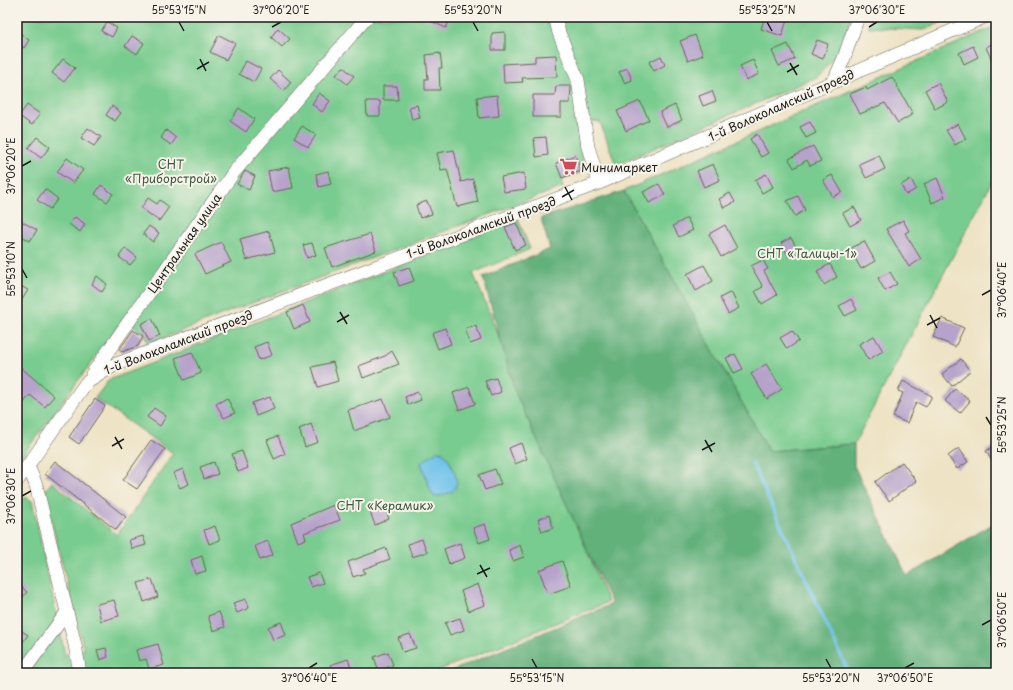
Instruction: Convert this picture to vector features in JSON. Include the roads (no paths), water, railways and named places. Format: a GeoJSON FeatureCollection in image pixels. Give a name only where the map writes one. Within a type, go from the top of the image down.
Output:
{"type":"FeatureCollection","features":[{"type":"Feature","properties":{"kind":"street","name":"Центральная улица"},"geometry":{"type":"LineString","coordinates":[[86,382],[234,172],[366,17]]}},
{"type":"Feature","properties":{"kind":"street"},"geometry":{"type":"LineString","coordinates":[[555,17],[559,33],[578,80],[588,147],[599,184]]}},
{"type":"Feature","properties":{"kind":"street"},"geometry":{"type":"LineString","coordinates":[[834,81],[844,58],[858,17]]}},
{"type":"Feature","properties":{"kind":"street","name":"1-й Волоколамский проезд"},"geometry":{"type":"LineString","coordinates":[[17,481],[86,382],[102,371],[125,361],[599,184],[715,135],[834,81],[934,40],[984,17]]}},
{"type":"Feature","properties":{"kind":"street"},"geometry":{"type":"LineString","coordinates":[[28,466],[36,485],[67,612],[80,673]]}},
{"type":"Feature","properties":{"kind":"street"},"geometry":{"type":"LineString","coordinates":[[22,673],[67,612]]}},
{"type":"Feature","properties":{"kind":"water"},"geometry":{"type":"Polygon","coordinates":[[[437,451],[443,452],[449,460],[455,475],[456,485],[452,491],[447,494],[434,497],[421,463],[437,451]]]}},
{"type":"Feature","properties":{"kind":"waterway"},"geometry":{"type":"LineString","coordinates":[[752,463],[849,673]]}},
{"type":"Feature","properties":{"kind":"place","name":"Минимаркет"},"geometry":{"type":"Point","coordinates":[568,167]}},
{"type":"Feature","properties":{"kind":"park label","name":"СНТ «Приборстрой»"},"geometry":{"type":"Point","coordinates":[171,171]}},
{"type":"Feature","properties":{"kind":"park label","name":"СНТ «Талицы-1»"},"geometry":{"type":"Point","coordinates":[807,253]}},
{"type":"Feature","properties":{"kind":"park label","name":"СНТ «Керамик»"},"geometry":{"type":"Point","coordinates":[385,505]}}]}
